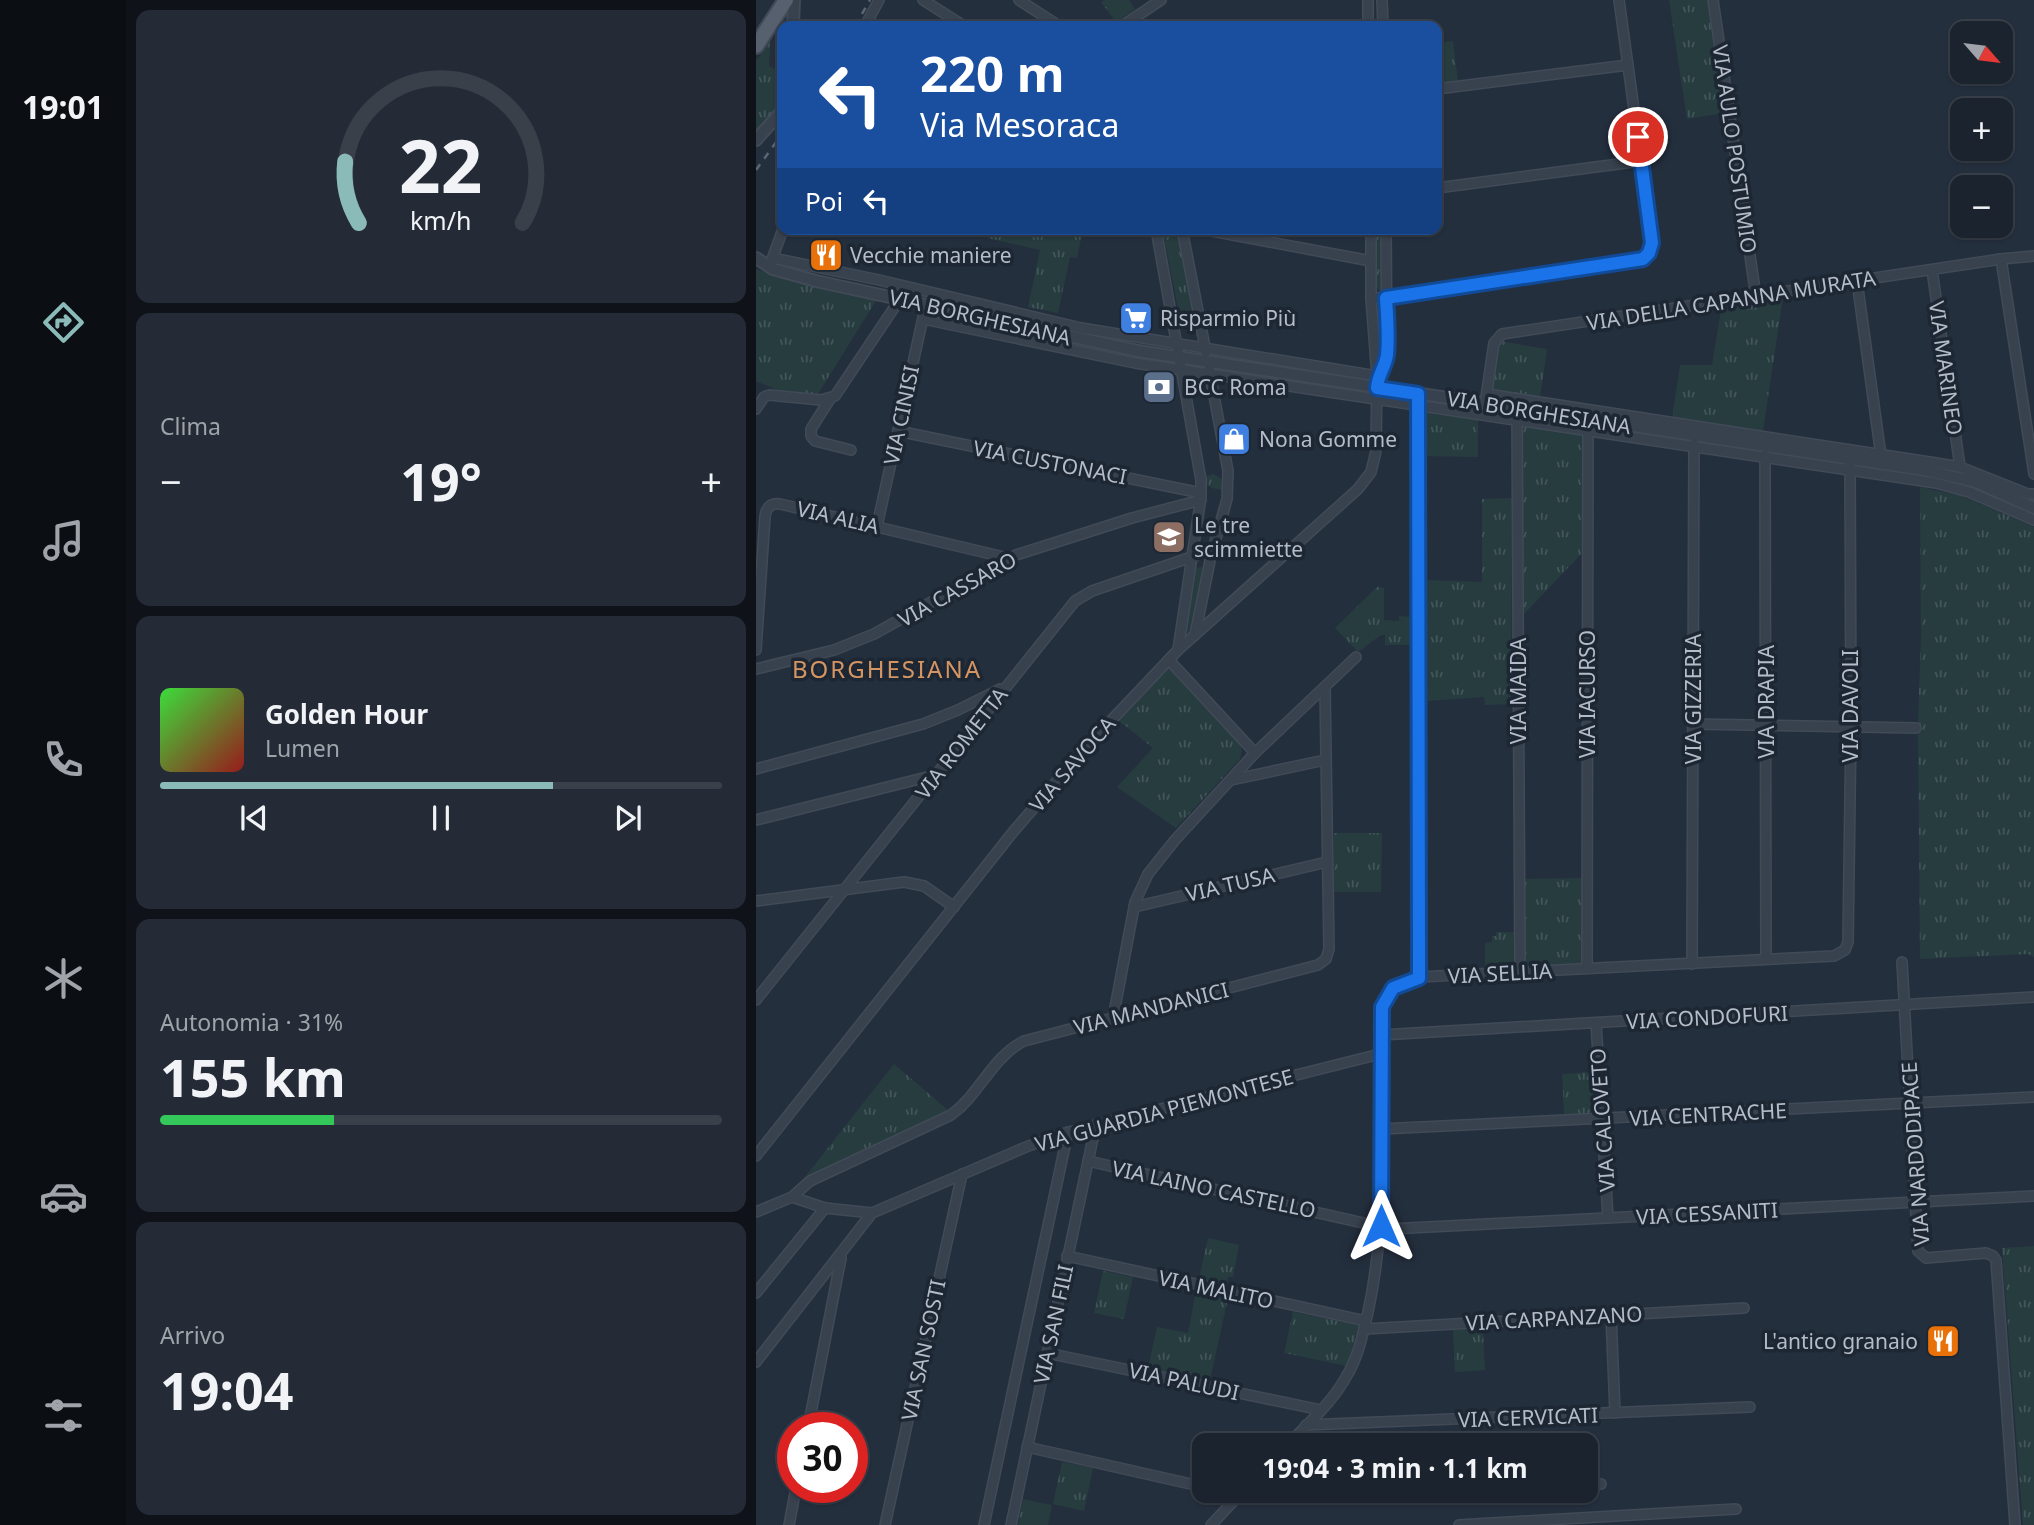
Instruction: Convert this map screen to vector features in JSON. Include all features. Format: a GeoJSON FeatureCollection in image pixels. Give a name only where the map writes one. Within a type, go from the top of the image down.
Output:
{"type":"FeatureCollection","features":[{"type":"Feature","properties":{"kind":"main road"},"geometry":{"type":"LineString","coordinates":[[756,46],[786,0]]}},
{"type":"Feature","properties":{"kind":"street"},"geometry":{"type":"LineString","coordinates":[[793,21],[794,0]]}},
{"type":"Feature","properties":{"kind":"street"},"geometry":{"type":"LineString","coordinates":[[870,21],[879,0]]}},
{"type":"Feature","properties":{"kind":"street"},"geometry":{"type":"LineString","coordinates":[[923,0],[956,21]]}},
{"type":"Feature","properties":{"kind":"street"},"geometry":{"type":"LineString","coordinates":[[1019,0],[1051,21]]}},
{"type":"Feature","properties":{"kind":"street"},"geometry":{"type":"LineString","coordinates":[[1130,21],[1161,0]]}},
{"type":"Feature","properties":{"kind":"street"},"geometry":{"type":"LineString","coordinates":[[1368,0],[1368,21]]}},
{"type":"Feature","properties":{"kind":"street"},"geometry":{"type":"LineString","coordinates":[[1382,0],[1383,21]]}},
{"type":"Feature","properties":{"kind":"street"},"geometry":{"type":"LineString","coordinates":[[1371,299],[1638,260],[1649,253],[1652,243],[1619,0]]}},
{"type":"Feature","properties":{"kind":"street","name":"VIA AULO POSTUMIO"},"geometry":{"type":"LineString","coordinates":[[1713,0],[1756,297]]}},
{"type":"Feature","properties":{"kind":"street"},"geometry":{"type":"LineString","coordinates":[[1139,15],[1142,21]]}},
{"type":"Feature","properties":{"kind":"street"},"geometry":{"type":"LineString","coordinates":[[1442,88],[1628,65]]}},
{"type":"Feature","properties":{"kind":"street"},"geometry":{"type":"LineString","coordinates":[[756,139],[777,119]]}},
{"type":"Feature","properties":{"kind":"street"},"geometry":{"type":"LineString","coordinates":[[1442,187],[1641,161]]}},
{"type":"Feature","properties":{"kind":"street"},"geometry":{"type":"LineString","coordinates":[[771,262],[781,235]]}},
{"type":"Feature","properties":{"kind":"street"},"geometry":{"type":"LineString","coordinates":[[1157,235],[1199,460],[1201,497],[1178,650]]}},
{"type":"Feature","properties":{"kind":"street"},"geometry":{"type":"LineString","coordinates":[[1183,235],[1228,479],[1227,499],[1212,550],[1195,635]]}},
{"type":"Feature","properties":{"kind":"street"},"geometry":{"type":"LineString","coordinates":[[1232,235],[1371,261]]}},
{"type":"Feature","properties":{"kind":"street"},"geometry":{"type":"LineString","coordinates":[[1371,235],[1371,299],[1377,388]]}},
{"type":"Feature","properties":{"kind":"street"},"geometry":{"type":"LineString","coordinates":[[1377,388],[1387,355],[1386,235]]}},
{"type":"Feature","properties":{"kind":"street","name":"VIA DELLA CAPANNA MURATA"},"geometry":{"type":"LineString","coordinates":[[1486,399],[1494,343],[1502,334],[2034,256]]}},
{"type":"Feature","properties":{"kind":"street","name":"VIA BORGHESIANA"},"geometry":{"type":"LineString","coordinates":[[756,258],[900,299],[1096,343],[1377,388]]}},
{"type":"Feature","properties":{"kind":"street"},"geometry":{"type":"LineString","coordinates":[[2001,259],[2034,474]]}},
{"type":"Feature","properties":{"kind":"street","name":"VIA MARINEO"},"geometry":{"type":"LineString","coordinates":[[1932,270],[1960,467]]}},
{"type":"Feature","properties":{"kind":"street","name":"VIA BORGHESIANA"},"geometry":{"type":"LineString","coordinates":[[809,273],[879,280],[1081,328],[1205,349],[1418,399],[1980,484],[2034,508]]}},
{"type":"Feature","properties":{"kind":"street"},"geometry":{"type":"LineString","coordinates":[[1857,281],[1881,459]]}},
{"type":"Feature","properties":{"kind":"street"},"geometry":{"type":"LineString","coordinates":[[850,450],[815,441],[811,436],[812,428],[830,399],[842,389],[900,299]]}},
{"type":"Feature","properties":{"kind":"street","name":"VIA CINISI"},"geometry":{"type":"LineString","coordinates":[[877,526],[926,304]]}},
{"type":"Feature","properties":{"kind":"street","name":"VIA BORGHESIANA"},"geometry":{"type":"LineString","coordinates":[[923,319],[1113,360],[1210,373],[1377,388]]}},
{"type":"Feature","properties":{"kind":"street","name":"VIA SAVOCA"},"geometry":{"type":"LineString","coordinates":[[756,1156],[1057,780],[1178,650],[1366,480],[1373,469],[1376,456],[1377,388]]}},
{"type":"Feature","properties":{"kind":"street"},"geometry":{"type":"LineString","coordinates":[[756,409],[764,397],[769,395],[830,399]]}},
{"type":"Feature","properties":{"kind":"street"},"geometry":{"type":"LineString","coordinates":[[1418,399],[1419,978]]}},
{"type":"Feature","properties":{"kind":"street","name":"VIA BORGHESIANA"},"geometry":{"type":"LineString","coordinates":[[1418,399],[1486,399],[1881,459],[1960,467],[2034,494]]}},
{"type":"Feature","properties":{"kind":"street","name":"VIA BORGHESIANA"},"geometry":{"type":"LineString","coordinates":[[1486,399],[1517,414]]}},
{"type":"Feature","properties":{"kind":"street","name":"VIA MAIDA"},"geometry":{"type":"LineString","coordinates":[[1517,414],[1520,973]]}},
{"type":"Feature","properties":{"kind":"street","name":"VIA IACURSO"},"geometry":{"type":"LineString","coordinates":[[1587,968],[1588,424]]}},
{"type":"Feature","properties":{"kind":"street","name":"VIA CUSTONACI"},"geometry":{"type":"LineString","coordinates":[[898,431],[1201,497]]}},
{"type":"Feature","properties":{"kind":"street","name":"VIA GIZZERIA"},"geometry":{"type":"LineString","coordinates":[[1692,964],[1694,441]]}},
{"type":"Feature","properties":{"kind":"street","name":"VIA DRAPIA"},"geometry":{"type":"LineString","coordinates":[[1765,452],[1766,959]]}},
{"type":"Feature","properties":{"kind":"street","name":"VIA BORGHESIANA"},"geometry":{"type":"LineString","coordinates":[[1850,464],[1881,459],[1937,478],[2034,520]]}},
{"type":"Feature","properties":{"kind":"street","name":"VIA DAVOLI"},"geometry":{"type":"LineString","coordinates":[[1844,952],[1848,942],[1851,727],[1850,464]]}},
{"type":"Feature","properties":{"kind":"street","name":"VIA CASSARO"},"geometry":{"type":"LineString","coordinates":[[756,669],[834,650],[866,638],[1008,558],[1066,537],[1201,497]]}},
{"type":"Feature","properties":{"kind":"street","name":"VIA ALIA"},"geometry":{"type":"LineString","coordinates":[[756,650],[765,517],[770,506],[780,504],[1008,558]]}},
{"type":"Feature","properties":{"kind":"street","name":"VIA ROMETTA"},"geometry":{"type":"LineString","coordinates":[[756,1000],[1068,608],[1082,596],[1212,550]]}},
{"type":"Feature","properties":{"kind":"street"},"geometry":{"type":"LineString","coordinates":[[1113,1018],[1134,907],[1140,887],[1152,869],[1255,753],[1356,657]]}},
{"type":"Feature","properties":{"kind":"street"},"geometry":{"type":"LineString","coordinates":[[1169,660],[1255,753]]}},
{"type":"Feature","properties":{"kind":"street"},"geometry":{"type":"LineString","coordinates":[[756,768],[923,724],[1005,687]]}},
{"type":"Feature","properties":{"kind":"street","name":"VIA MANDANICI"},"geometry":{"type":"LineString","coordinates":[[756,1212],[792,1196],[814,1179],[954,1113],[1015,1045],[1032,1038],[1322,962],[1328,952],[1325,687]]}},
{"type":"Feature","properties":{"kind":"street"},"geometry":{"type":"LineString","coordinates":[[1692,724],[1916,729]]}},
{"type":"Feature","properties":{"kind":"street"},"geometry":{"type":"LineString","coordinates":[[1229,781],[1325,760]]}},
{"type":"Feature","properties":{"kind":"street"},"geometry":{"type":"LineString","coordinates":[[756,820],[936,775]]}},
{"type":"Feature","properties":{"kind":"street","name":"VIA TUSA"},"geometry":{"type":"LineString","coordinates":[[1134,907],[1327,862]]}},
{"type":"Feature","properties":{"kind":"street"},"geometry":{"type":"LineString","coordinates":[[756,901],[895,882],[912,883],[927,888],[954,907]]}},
{"type":"Feature","properties":{"kind":"street","name":"VIA SELLIA"},"geometry":{"type":"LineString","coordinates":[[1299,1433],[1348,1376],[1365,1325],[1377,1268],[1381,1226],[1382,1007],[1389,993],[1402,982],[1419,978],[1835,956],[1844,952]]}},
{"type":"Feature","properties":{"kind":"street","name":"VIA NARDODIPACE"},"geometry":{"type":"LineString","coordinates":[[1902,962],[1918,1248],[1921,1255],[1930,1258],[1988,1254],[1996,1260],[2015,1525]]}},
{"type":"Feature","properties":{"kind":"street","name":"VIA CONDOFURI"},"geometry":{"type":"LineString","coordinates":[[1381,1035],[2034,997]]}},
{"type":"Feature","properties":{"kind":"street","name":"VIA CALOVETO"},"geometry":{"type":"LineString","coordinates":[[1596,1023],[1608,1218]]}},
{"type":"Feature","properties":{"kind":"street","name":"VIA GUARDIA PIEMONTESE"},"geometry":{"type":"LineString","coordinates":[[792,1196],[825,1208],[872,1213],[1026,1147],[1068,1132],[1380,1054]]}},
{"type":"Feature","properties":{"kind":"street","name":"VIA CENTRACHE"},"geometry":{"type":"LineString","coordinates":[[1381,1129],[2034,1097]]}},
{"type":"Feature","properties":{"kind":"street","name":"VIA SAN FILI"},"geometry":{"type":"LineString","coordinates":[[1011,1525],[1096,1124]]}},
{"type":"Feature","properties":{"kind":"street","name":"VIA SAN FILI"},"geometry":{"type":"LineString","coordinates":[[984,1525],[1068,1132]]}},
{"type":"Feature","properties":{"kind":"street","name":"VIA LAINO CASTELLO"},"geometry":{"type":"LineString","coordinates":[[1088,1161],[1381,1226]]}},
{"type":"Feature","properties":{"kind":"street","name":"VIA SAN SOSTI"},"geometry":{"type":"LineString","coordinates":[[885,1525],[962,1174]]}},
{"type":"Feature","properties":{"kind":"street","name":"VIA CESSANITI"},"geometry":{"type":"LineString","coordinates":[[1381,1226],[1390,1229],[2034,1196]]}},
{"type":"Feature","properties":{"kind":"street"},"geometry":{"type":"LineString","coordinates":[[756,1293],[825,1208]]}},
{"type":"Feature","properties":{"kind":"street"},"geometry":{"type":"LineString","coordinates":[[756,1362],[872,1213]]}},
{"type":"Feature","properties":{"kind":"street"},"geometry":{"type":"LineString","coordinates":[[811,1412],[841,1255]]}},
{"type":"Feature","properties":{"kind":"street","name":"VIA MALITO"},"geometry":{"type":"LineString","coordinates":[[1067,1256],[1365,1325]]}},
{"type":"Feature","properties":{"kind":"street","name":"VIA CARPANZANO"},"geometry":{"type":"LineString","coordinates":[[1365,1325],[1744,1308]]}},
{"type":"Feature","properties":{"kind":"street"},"geometry":{"type":"LineString","coordinates":[[1611,1314],[1615,1413]]}},
{"type":"Feature","properties":{"kind":"street","name":"VIA PALUDI"},"geometry":{"type":"LineString","coordinates":[[1047,1353],[1321,1409]]}},
{"type":"Feature","properties":{"kind":"street","name":"VIA CERVICATI"},"geometry":{"type":"LineString","coordinates":[[1306,1425],[1750,1407]]}},
{"type":"Feature","properties":{"kind":"street"},"geometry":{"type":"LineString","coordinates":[[1027,1447],[1192,1484]]}},
{"type":"Feature","properties":{"kind":"street"},"geometry":{"type":"LineString","coordinates":[[789,1525],[793,1503]]}},
{"type":"Feature","properties":{"kind":"street"},"geometry":{"type":"LineString","coordinates":[[1211,1525],[1232,1503]]}},
{"type":"Feature","properties":{"kind":"street"},"geometry":{"type":"LineString","coordinates":[[1459,1525],[1736,1509]]}},
{"type":"Feature","properties":{"kind":"green space"},"geometry":{"type":"Polygon","coordinates":[[[1129,0],[1135,9],[1115,21],[1101,2],[1129,0]]]}},
{"type":"Feature","properties":{"kind":"green space"},"geometry":{"type":"Polygon","coordinates":[[[1669,0],[1707,0],[1724,113],[1687,119],[1669,0]]]}},
{"type":"Feature","properties":{"kind":"green space"},"geometry":{"type":"Polygon","coordinates":[[[1453,41],[1458,83],[1442,85],[1442,42],[1453,41]]]}},
{"type":"Feature","properties":{"kind":"green space"},"geometry":{"type":"Polygon","coordinates":[[[770,42],[769,66],[777,70],[777,112],[756,134],[756,61],[770,42]]]}},
{"type":"Feature","properties":{"kind":"green space"},"geometry":{"type":"Polygon","coordinates":[[[988,235],[1082,235],[1077,258],[1070,257],[1058,313],[1028,307],[1040,250],[987,238],[988,235]]]}},
{"type":"Feature","properties":{"kind":"green space"},"geometry":{"type":"Polygon","coordinates":[[[1164,235],[1178,235],[1193,317],[1187,318],[1186,312],[1179,314],[1164,235]]]}},
{"type":"Feature","properties":{"kind":"green space"},"geometry":{"type":"Polygon","coordinates":[[[1375,235],[1382,235],[1383,288],[1380,291],[1376,287],[1375,235]]]}},
{"type":"Feature","properties":{"kind":"green space"},"geometry":{"type":"Polygon","coordinates":[[[756,269],[801,284],[877,299],[818,394],[789,395],[756,381],[756,269]]]}},
{"type":"Feature","properties":{"kind":"green space"},"geometry":{"type":"Polygon","coordinates":[[[1783,297],[1763,431],[1672,419],[1680,365],[1712,365],[1721,310],[1783,297]]]}},
{"type":"Feature","properties":{"kind":"green space"},"geometry":{"type":"Polygon","coordinates":[[[1380,303],[1383,363],[1377,363],[1377,308],[1380,303]]]}},
{"type":"Feature","properties":{"kind":"green space"},"geometry":{"type":"Polygon","coordinates":[[[1499,341],[1547,349],[1540,398],[1491,391],[1499,341]]]}},
{"type":"Feature","properties":{"kind":"green space"},"geometry":{"type":"Polygon","coordinates":[[[1424,410],[1478,418],[1478,457],[1425,456],[1424,410]]]}},
{"type":"Feature","properties":{"kind":"green space"},"geometry":{"type":"Polygon","coordinates":[[[1520,424],[1583,435],[1584,551],[1522,616],[1520,424]]]}},
{"type":"Feature","properties":{"kind":"green space"},"geometry":{"type":"Polygon","coordinates":[[[1214,474],[1221,479],[1223,490],[1205,484],[1204,477],[1214,474]]]}},
{"type":"Feature","properties":{"kind":"green space"},"geometry":{"type":"Polygon","coordinates":[[[1920,487],[1962,496],[2034,527],[2034,957],[2028,954],[1920,959],[1920,487]]]}},
{"type":"Feature","properties":{"kind":"green space"},"geometry":{"type":"Polygon","coordinates":[[[1512,498],[1511,704],[1485,705],[1484,697],[1426,701],[1424,580],[1482,582],[1482,499],[1512,498]]]}},
{"type":"Feature","properties":{"kind":"green space"},"geometry":{"type":"Polygon","coordinates":[[[1196,568],[1205,569],[1192,627],[1188,633],[1186,629],[1196,568]]]}},
{"type":"Feature","properties":{"kind":"green space"},"geometry":{"type":"Polygon","coordinates":[[[1377,587],[1384,588],[1384,620],[1399,621],[1399,616],[1411,617],[1411,645],[1385,645],[1385,635],[1381,635],[1358,652],[1335,628],[1377,587]]]}},
{"type":"Feature","properties":{"kind":"green space"},"geometry":{"type":"Polygon","coordinates":[[[1165,669],[1170,669],[1240,744],[1242,750],[1240,759],[1176,828],[1117,787],[1153,748],[1118,720],[1165,669]]]}},
{"type":"Feature","properties":{"kind":"green space"},"geometry":{"type":"Polygon","coordinates":[[[1334,833],[1382,833],[1381,892],[1333,892],[1334,833]]]}},
{"type":"Feature","properties":{"kind":"green space"},"geometry":{"type":"Polygon","coordinates":[[[1582,878],[1584,965],[1524,967],[1522,879],[1582,878]]]}},
{"type":"Feature","properties":{"kind":"green space"},"geometry":{"type":"Polygon","coordinates":[[[1496,932],[1514,932],[1514,968],[1485,969],[1485,943],[1492,942],[1492,936],[1496,936],[1496,932]]]}},
{"type":"Feature","properties":{"kind":"green space"},"geometry":{"type":"Polygon","coordinates":[[[894,1064],[949,1111],[805,1177],[894,1064]]]}},
{"type":"Feature","properties":{"kind":"green space"},"geometry":{"type":"Polygon","coordinates":[[[1592,1072],[1594,1113],[1564,1115],[1562,1074],[1592,1072]]]}},
{"type":"Feature","properties":{"kind":"green space"},"geometry":{"type":"Polygon","coordinates":[[[1208,1238],[1239,1245],[1233,1277],[1228,1277],[1227,1285],[1199,1279],[1208,1238]]]}},
{"type":"Feature","properties":{"kind":"green space"},"geometry":{"type":"Polygon","coordinates":[[[2034,1246],[2034,1525],[2023,1525],[2002,1248],[2034,1246]]]}},
{"type":"Feature","properties":{"kind":"green space"},"geometry":{"type":"Polygon","coordinates":[[[1103,1271],[1133,1277],[1124,1319],[1094,1313],[1103,1271]]]}},
{"type":"Feature","properties":{"kind":"green space"},"geometry":{"type":"Polygon","coordinates":[[[1196,1291],[1228,1298],[1210,1380],[1148,1368],[1157,1327],[1188,1333],[1196,1291]]]}},
{"type":"Feature","properties":{"kind":"green space"},"geometry":{"type":"Polygon","coordinates":[[[1293,1312],[1359,1325],[1347,1366],[1284,1353],[1293,1312]]]}},
{"type":"Feature","properties":{"kind":"green space"},"geometry":{"type":"Polygon","coordinates":[[[1483,1329],[1485,1370],[1455,1372],[1453,1330],[1483,1329]]]}},
{"type":"Feature","properties":{"kind":"green space"},"geometry":{"type":"Polygon","coordinates":[[[1062,1462],[1093,1468],[1084,1511],[1053,1504],[1062,1462]]]}},
{"type":"Feature","properties":{"kind":"green space"},"geometry":{"type":"Polygon","coordinates":[[[1023,1499],[1052,1505],[1048,1525],[1018,1525],[1023,1499]]]}},
{"type":"Feature","properties":{"kind":"railway"},"geometry":{"type":"LineString","coordinates":[[858,21],[870,0]]}},
{"type":"Feature","properties":{"kind":"railway"},"geometry":{"type":"LineString","coordinates":[[756,170],[777,141]]}},
{"type":"Feature","properties":{"kind":"place","name":"Vecchie maniere"},"geometry":{"type":"Point","coordinates":[826,255]}},
{"type":"Feature","properties":{"kind":"place","name":"Risparmio Più"},"geometry":{"type":"Point","coordinates":[1136,318]}},
{"type":"Feature","properties":{"kind":"place","name":"BCC Roma"},"geometry":{"type":"Point","coordinates":[1159,387]}},
{"type":"Feature","properties":{"kind":"place","name":"Nona Gomme"},"geometry":{"type":"Point","coordinates":[1234,439]}},
{"type":"Feature","properties":{"kind":"place","name":"Le tre scimmiette"},"geometry":{"type":"Point","coordinates":[1169,537]}},
{"type":"Feature","properties":{"kind":"place","name":"L'antico granaio"},"geometry":{"type":"Point","coordinates":[1943,1341]}},
{"type":"Feature","properties":{"kind":"district","name":"BORGHESIANA"},"geometry":{"type":"Point","coordinates":[887,668]}},
{"type":"Feature","properties":{"kind":"route"},"geometry":{"type":"LineString","coordinates":[[1381,1226],[1382,1007],[1393,988],[1402,982],[1419,978],[1418,394],[1377,388],[1377,376],[1387,355],[1386,298],[1643,259],[1649,253],[1652,243],[1638,137]]}}]}
